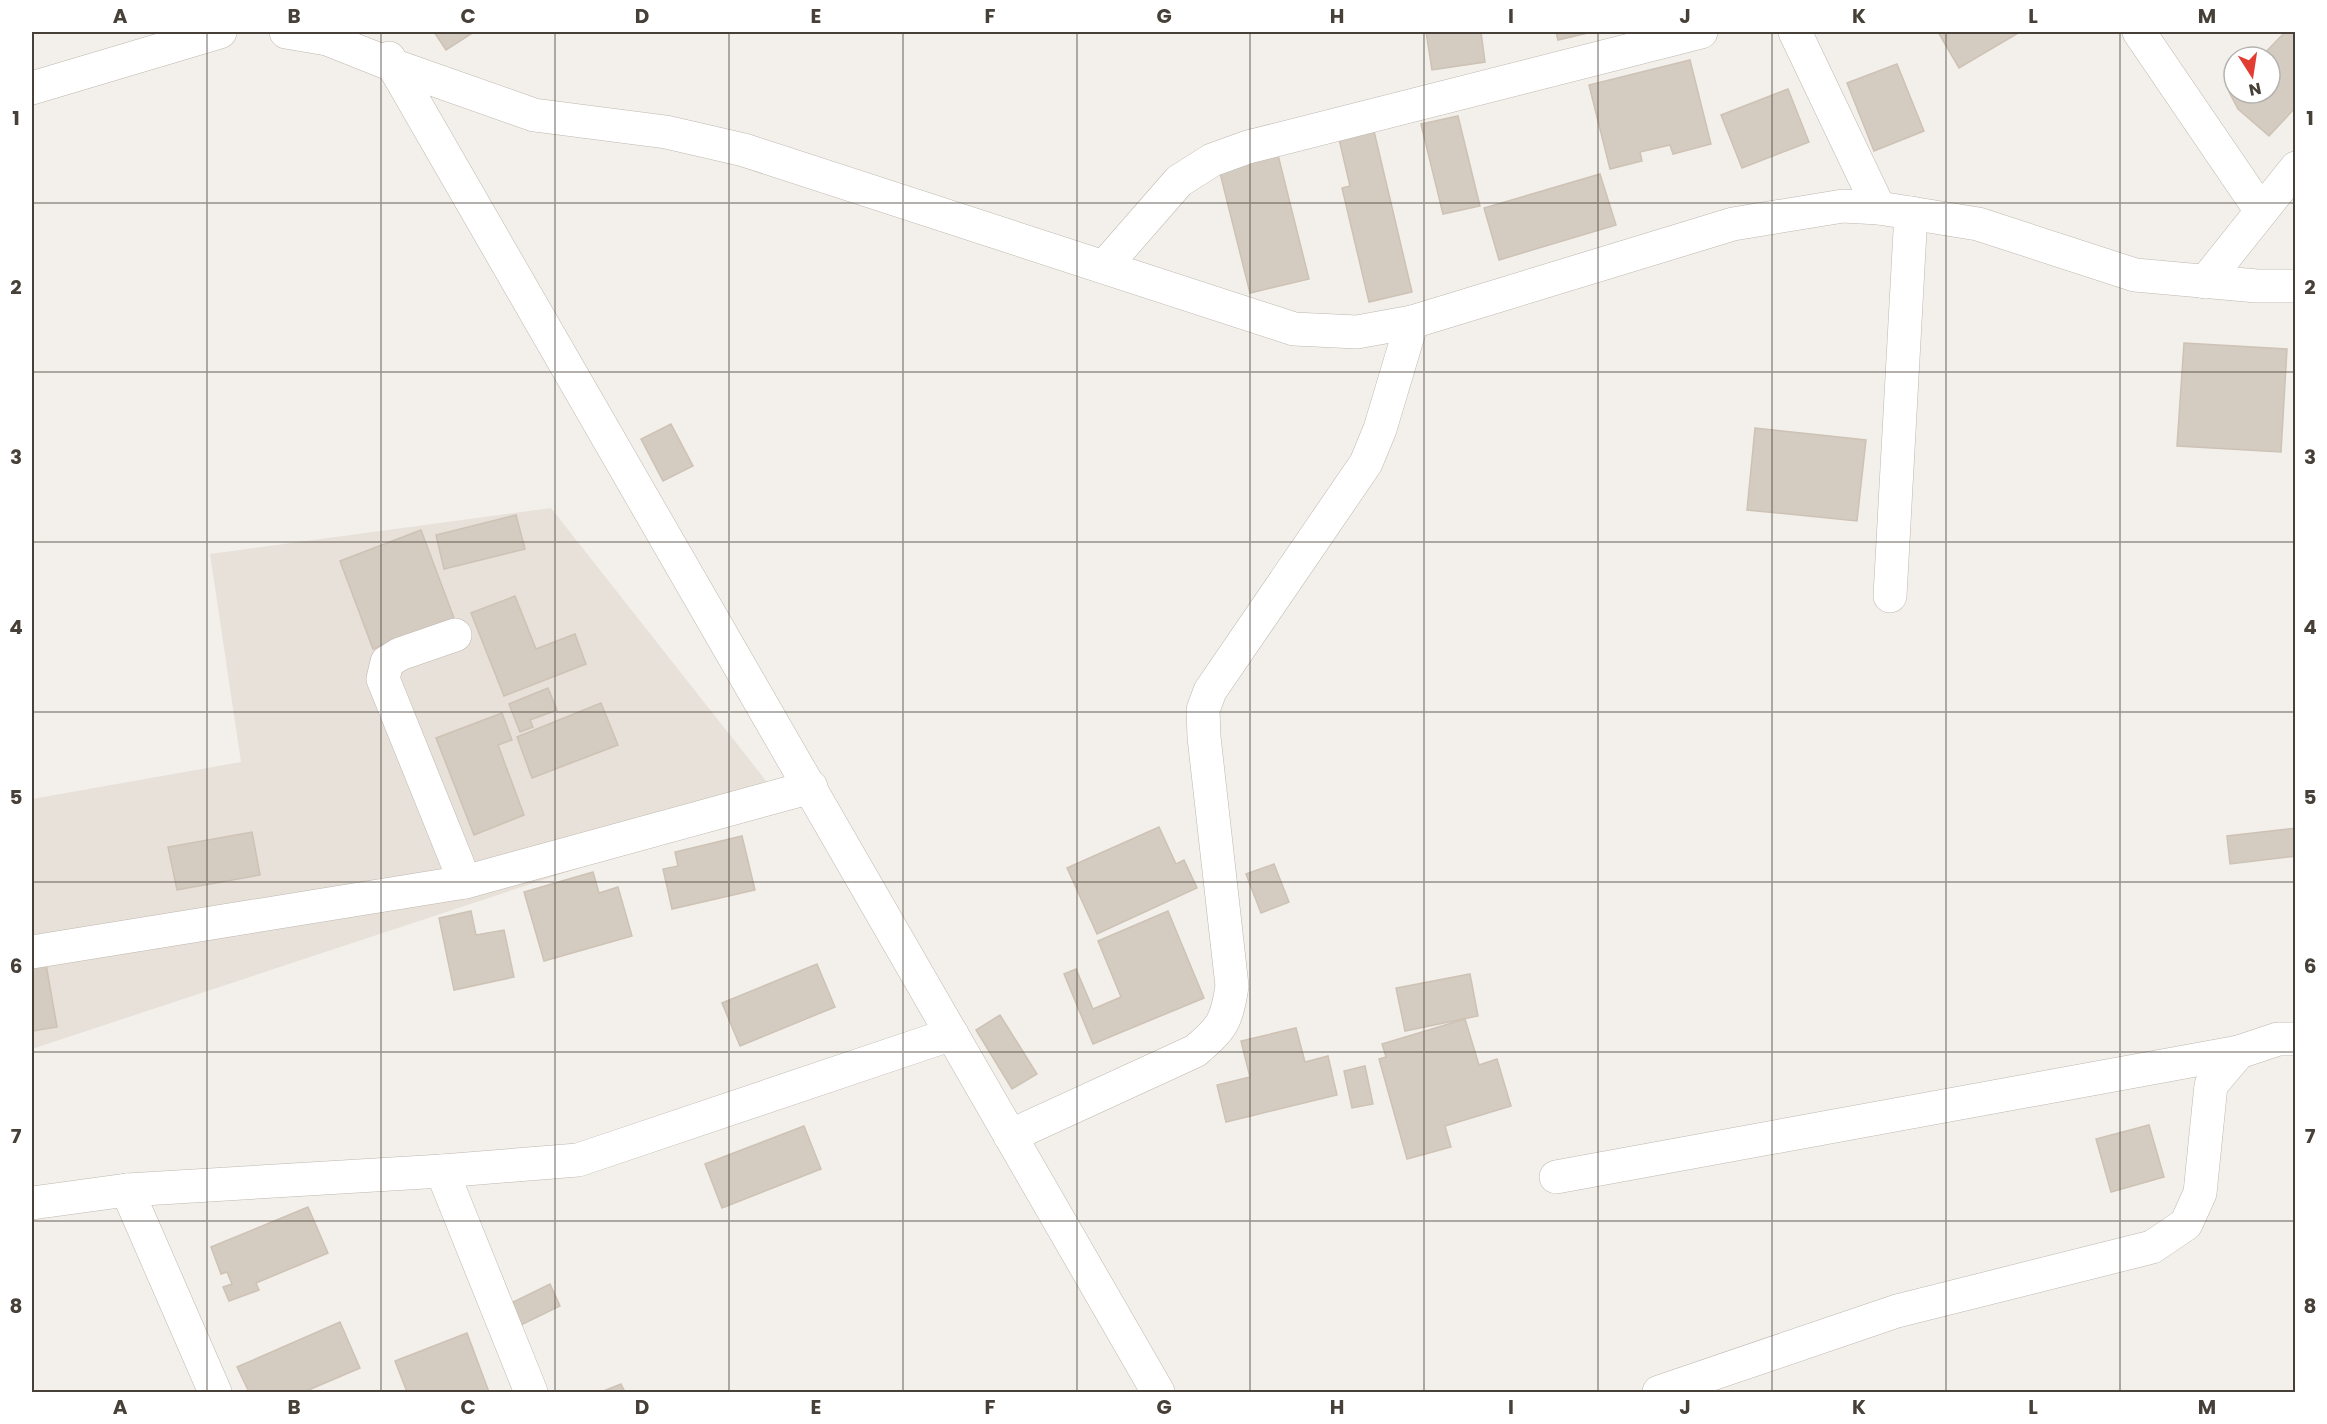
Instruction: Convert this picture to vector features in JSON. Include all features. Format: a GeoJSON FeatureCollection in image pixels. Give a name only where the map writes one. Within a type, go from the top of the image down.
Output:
{"type":"FeatureCollection","features":[{"type":"Feature","properties":{"kind":"street"},"geometry":{"type":"LineString","coordinates":[[32,88],[219,32]]}},
{"type":"Feature","properties":{"kind":"street"},"geometry":{"type":"LineString","coordinates":[[286,32],[327,39],[395,66],[534,115],[666,132],[744,150],[1294,329],[1357,332],[1412,322],[1733,224],[1843,206],[1879,208],[1978,224],[2135,275],[2257,286],[2295,286]]}},
{"type":"Feature","properties":{"kind":"street"},"geometry":{"type":"LineString","coordinates":[[369,32],[395,66],[1158,1392]]}},
{"type":"Feature","properties":{"kind":"street"},"geometry":{"type":"LineString","coordinates":[[1104,267],[1179,181],[1212,160],[1248,147],[1701,32]]}},
{"type":"Feature","properties":{"kind":"street"},"geometry":{"type":"LineString","coordinates":[[1795,32],[1879,208]]}},
{"type":"Feature","properties":{"kind":"street"},"geometry":{"type":"LineString","coordinates":[[2139,32],[2261,211]]}},
{"type":"Feature","properties":{"kind":"street"},"geometry":{"type":"LineString","coordinates":[[2205,282],[2295,168]]}},
{"type":"Feature","properties":{"kind":"street"},"geometry":{"type":"LineString","coordinates":[[1890,596],[1911,213]]}},
{"type":"Feature","properties":{"kind":"street"},"geometry":{"type":"LineString","coordinates":[[1010,1136],[1195,1051],[1216,1034],[1228,1012],[1232,986],[1204,737],[1203,710],[1210,691],[1366,463],[1380,429],[1412,322]]}},
{"type":"Feature","properties":{"kind":"street"},"geometry":{"type":"LineString","coordinates":[[455,635],[400,654],[387,662],[383,680],[465,882]]}},
{"type":"Feature","properties":{"kind":"street"},"geometry":{"type":"LineString","coordinates":[[32,952],[465,882],[811,788]]}},
{"type":"Feature","properties":{"kind":"street"},"geometry":{"type":"LineString","coordinates":[[32,1203],[127,1190],[442,1171],[578,1160],[952,1034]]}},
{"type":"Feature","properties":{"kind":"street"},"geometry":{"type":"LineString","coordinates":[[1556,1177],[2239,1052],[2277,1039],[2295,1039]]}},
{"type":"Feature","properties":{"kind":"street"},"geometry":{"type":"LineString","coordinates":[[1659,1392],[1898,1311],[2152,1247],[2186,1224],[2200,1193],[2211,1085],[2239,1052]]}},
{"type":"Feature","properties":{"kind":"street"},"geometry":{"type":"LineString","coordinates":[[442,1171],[531,1392]]}},
{"type":"Feature","properties":{"kind":"street"},"geometry":{"type":"LineString","coordinates":[[127,1190],[215,1392]]}},
{"type":"Feature","properties":{"kind":"shaded area"},"geometry":{"type":"Polygon","coordinates":[[[551,508],[782,801],[32,1049],[32,799],[241,762],[210,554],[551,508]]]}},
{"type":"Feature","properties":{"kind":"building"},"geometry":{"type":"Polygon","coordinates":[[[434,32],[474,32],[446,50],[434,32]]]}},
{"type":"Feature","properties":{"kind":"building"},"geometry":{"type":"Polygon","coordinates":[[[1426,32],[1481,32],[1485,62],[1432,70],[1426,32]]]}},
{"type":"Feature","properties":{"kind":"building"},"geometry":{"type":"Polygon","coordinates":[[[1556,32],[1592,32],[1558,40],[1556,32]]]}},
{"type":"Feature","properties":{"kind":"building"},"geometry":{"type":"Polygon","coordinates":[[[1938,32],[2020,32],[1959,68],[1938,32]]]}},
{"type":"Feature","properties":{"kind":"building"},"geometry":{"type":"Polygon","coordinates":[[[2285,32],[2296,32],[2296,107],[2269,136],[2236,105],[2282,105],[2282,45],[2273,45],[2285,32]]]}},
{"type":"Feature","properties":{"kind":"building"},"geometry":{"type":"Polygon","coordinates":[[[1690,60],[1711,144],[1673,154],[1670,145],[1640,152],[1642,161],[1610,169],[1589,85],[1690,60]]]}},
{"type":"Feature","properties":{"kind":"building"},"geometry":{"type":"Polygon","coordinates":[[[1897,64],[1924,131],[1874,151],[1847,83],[1897,64]]]}},
{"type":"Feature","properties":{"kind":"building"},"geometry":{"type":"Polygon","coordinates":[[[1788,89],[1809,142],[1742,168],[1721,115],[1788,89]]]}},
{"type":"Feature","properties":{"kind":"building"},"geometry":{"type":"Polygon","coordinates":[[[1458,116],[1480,206],[1443,214],[1421,124],[1458,116]]]}},
{"type":"Feature","properties":{"kind":"building"},"geometry":{"type":"Polygon","coordinates":[[[1374,131],[1412,292],[1369,302],[1342,188],[1350,186],[1339,139],[1374,131]]]}},
{"type":"Feature","properties":{"kind":"building"},"geometry":{"type":"Polygon","coordinates":[[[1277,151],[1309,279],[1250,293],[1218,165],[1277,151]]]}},
{"type":"Feature","properties":{"kind":"building"},"geometry":{"type":"Polygon","coordinates":[[[1600,174],[1616,225],[1499,260],[1484,208],[1600,174]]]}},
{"type":"Feature","properties":{"kind":"building"},"geometry":{"type":"Polygon","coordinates":[[[2184,343],[2287,349],[2281,452],[2177,446],[2184,343]]]}},
{"type":"Feature","properties":{"kind":"building"},"geometry":{"type":"Polygon","coordinates":[[[671,424],[693,466],[663,481],[641,439],[671,424]]]}},
{"type":"Feature","properties":{"kind":"building"},"geometry":{"type":"Polygon","coordinates":[[[1755,428],[1866,440],[1857,521],[1747,510],[1755,428]]]}},
{"type":"Feature","properties":{"kind":"building"},"geometry":{"type":"Polygon","coordinates":[[[516,515],[525,549],[444,569],[436,535],[516,515]]]}},
{"type":"Feature","properties":{"kind":"building"},"geometry":{"type":"Polygon","coordinates":[[[421,530],[454,618],[373,649],[340,561],[421,530]]]}},
{"type":"Feature","properties":{"kind":"building"},"geometry":{"type":"Polygon","coordinates":[[[515,596],[536,649],[575,634],[586,664],[504,696],[471,613],[515,596]]]}},
{"type":"Feature","properties":{"kind":"building"},"geometry":{"type":"Polygon","coordinates":[[[548,688],[557,710],[530,720],[533,727],[520,732],[509,704],[548,688]]]}},
{"type":"Feature","properties":{"kind":"building"},"geometry":{"type":"Polygon","coordinates":[[[601,703],[618,745],[532,778],[517,737],[601,703]]]}},
{"type":"Feature","properties":{"kind":"building"},"geometry":{"type":"Polygon","coordinates":[[[502,713],[512,740],[498,745],[524,815],[474,835],[436,738],[502,713]]]}},
{"type":"Feature","properties":{"kind":"building"},"geometry":{"type":"Polygon","coordinates":[[[1159,827],[1176,864],[1184,860],[1197,888],[1097,934],[1067,868],[1159,827]]]}},
{"type":"Feature","properties":{"kind":"building"},"geometry":{"type":"Polygon","coordinates":[[[2296,828],[2296,856],[2230,864],[2227,836],[2296,828]]]}},
{"type":"Feature","properties":{"kind":"building"},"geometry":{"type":"Polygon","coordinates":[[[252,832],[260,875],[177,890],[168,847],[252,832]]]}},
{"type":"Feature","properties":{"kind":"building"},"geometry":{"type":"Polygon","coordinates":[[[742,836],[755,890],[672,909],[663,869],[678,866],[675,852],[742,836]]]}},
{"type":"Feature","properties":{"kind":"building"},"geometry":{"type":"Polygon","coordinates":[[[1274,864],[1289,902],[1261,913],[1246,874],[1274,864]]]}},
{"type":"Feature","properties":{"kind":"building"},"geometry":{"type":"Polygon","coordinates":[[[593,872],[599,893],[618,887],[632,936],[544,961],[524,892],[593,872]]]}},
{"type":"Feature","properties":{"kind":"building"},"geometry":{"type":"Polygon","coordinates":[[[471,911],[476,935],[504,930],[514,977],[454,990],[439,918],[471,911]]]}},
{"type":"Feature","properties":{"kind":"building"},"geometry":{"type":"Polygon","coordinates":[[[1168,911],[1204,998],[1093,1044],[1064,974],[1076,969],[1093,1009],[1121,997],[1098,941],[1168,911]]]}},
{"type":"Feature","properties":{"kind":"building"},"geometry":{"type":"Polygon","coordinates":[[[46,964],[57,1027],[32,1031],[32,967],[46,964]]]}},
{"type":"Feature","properties":{"kind":"building"},"geometry":{"type":"Polygon","coordinates":[[[817,964],[835,1007],[740,1046],[722,1003],[817,964]]]}},
{"type":"Feature","properties":{"kind":"building"},"geometry":{"type":"Polygon","coordinates":[[[1470,974],[1478,1016],[1405,1031],[1396,988],[1470,974]]]}},
{"type":"Feature","properties":{"kind":"building"},"geometry":{"type":"Polygon","coordinates":[[[1000,1015],[1037,1074],[1012,1089],[976,1030],[1000,1015]]]}},
{"type":"Feature","properties":{"kind":"building"},"geometry":{"type":"Polygon","coordinates":[[[1465,1019],[1479,1065],[1497,1059],[1511,1106],[1445,1126],[1451,1147],[1407,1159],[1379,1059],[1386,1057],[1382,1044],[1465,1019]]]}},
{"type":"Feature","properties":{"kind":"building"},"geometry":{"type":"Polygon","coordinates":[[[1296,1028],[1305,1062],[1328,1056],[1337,1095],[1226,1122],[1217,1085],[1250,1077],[1241,1041],[1296,1028]]]}},
{"type":"Feature","properties":{"kind":"building"},"geometry":{"type":"Polygon","coordinates":[[[1365,1066],[1373,1104],[1352,1108],[1344,1071],[1365,1066]]]}},
{"type":"Feature","properties":{"kind":"building"},"geometry":{"type":"Polygon","coordinates":[[[2149,1125],[2164,1177],[2111,1192],[2096,1139],[2149,1125]]]}},
{"type":"Feature","properties":{"kind":"building"},"geometry":{"type":"Polygon","coordinates":[[[804,1126],[821,1169],[722,1208],[705,1164],[804,1126]]]}},
{"type":"Feature","properties":{"kind":"building"},"geometry":{"type":"Polygon","coordinates":[[[308,1207],[328,1253],[256,1283],[259,1290],[229,1301],[223,1287],[232,1284],[227,1272],[221,1274],[211,1247],[308,1207]]]}},
{"type":"Feature","properties":{"kind":"building"},"geometry":{"type":"Polygon","coordinates":[[[550,1284],[560,1306],[519,1326],[509,1304],[550,1284]]]}},
{"type":"Feature","properties":{"kind":"building"},"geometry":{"type":"Polygon","coordinates":[[[340,1322],[360,1368],[304,1392],[249,1392],[237,1367],[340,1322]]]}},
{"type":"Feature","properties":{"kind":"building"},"geometry":{"type":"Polygon","coordinates":[[[467,1333],[489,1392],[407,1392],[395,1361],[467,1333]]]}},
{"type":"Feature","properties":{"kind":"building"},"geometry":{"type":"Polygon","coordinates":[[[621,1384],[625,1392],[601,1392],[621,1384]]]}}]}
